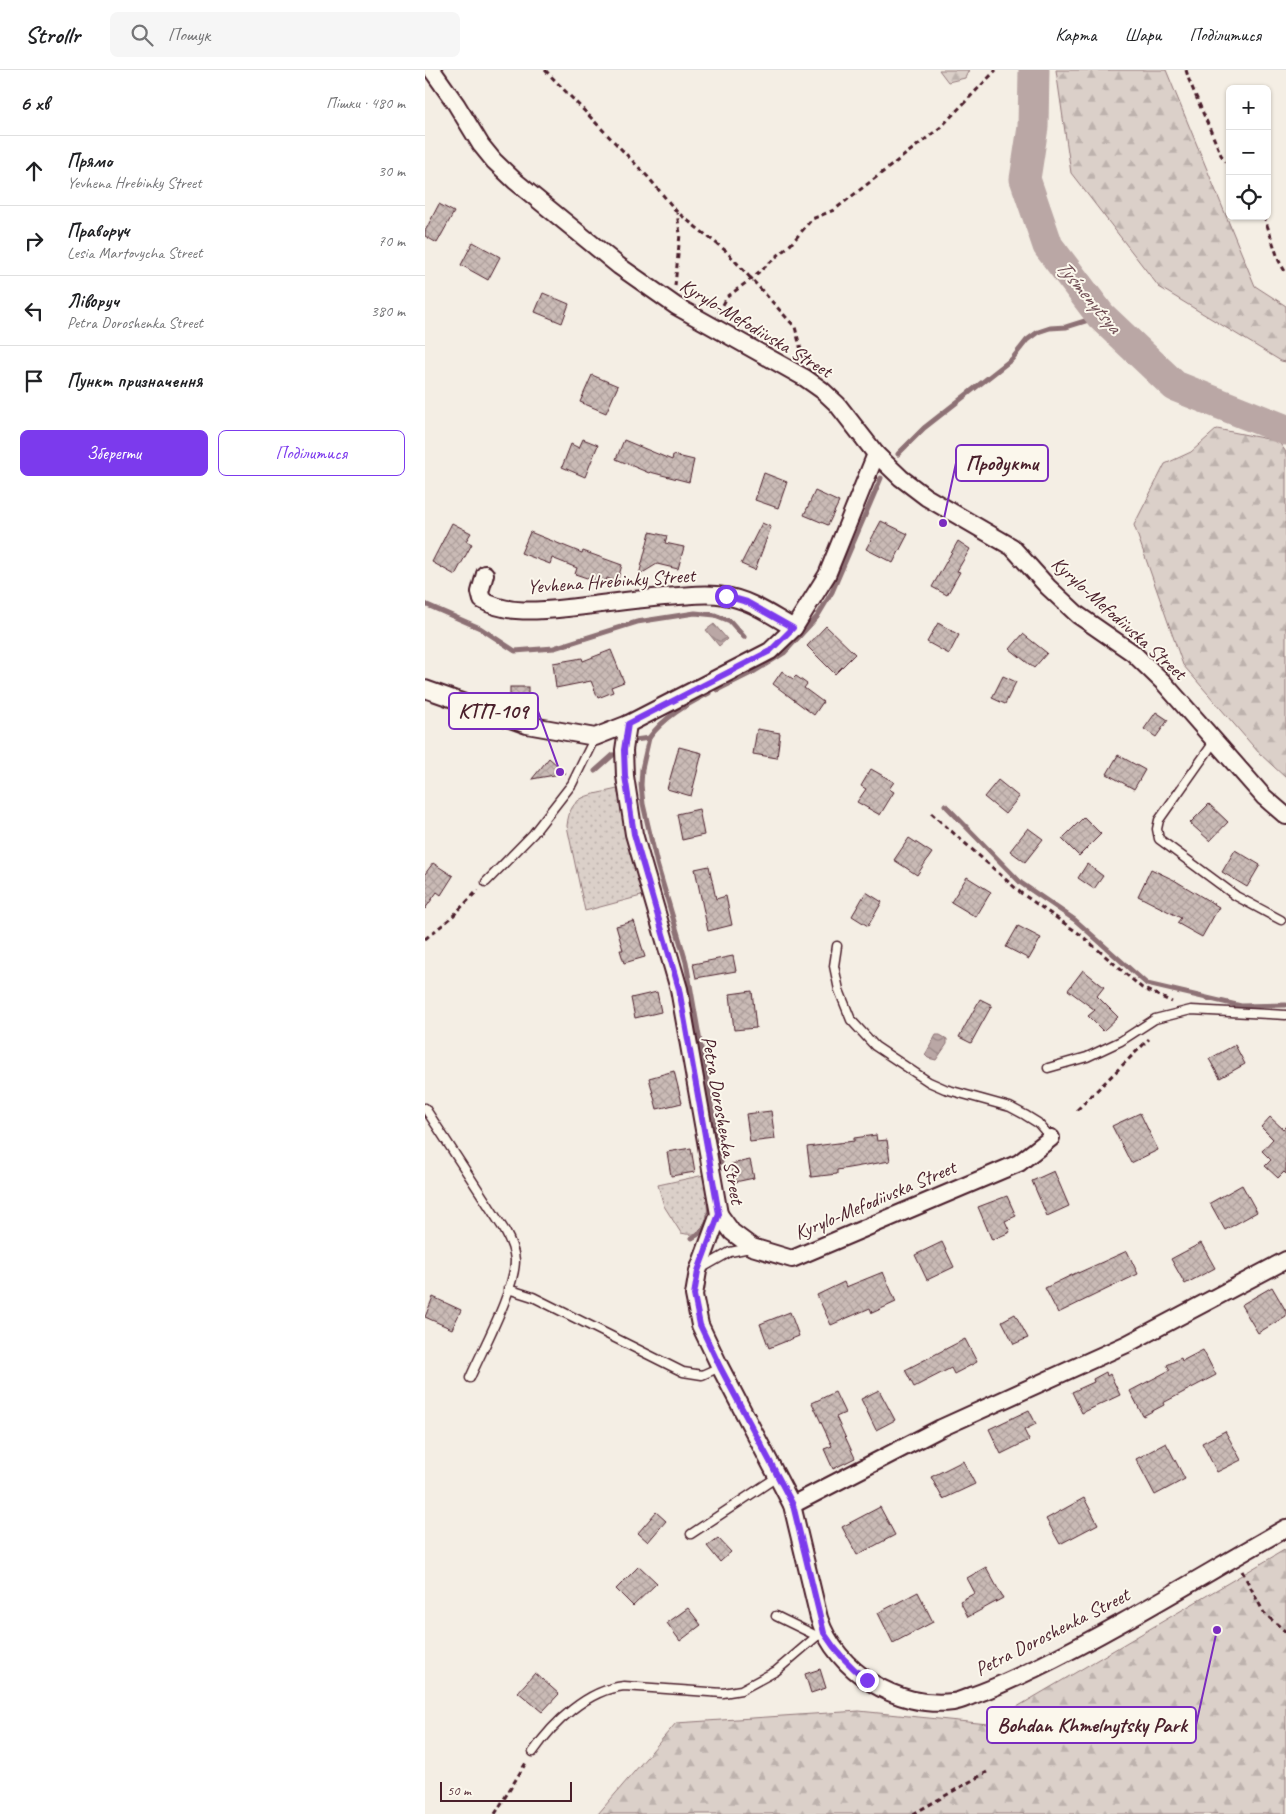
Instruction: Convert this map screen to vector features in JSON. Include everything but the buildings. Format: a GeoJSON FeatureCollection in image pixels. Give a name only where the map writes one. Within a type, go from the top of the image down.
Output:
{"type":"FeatureCollection","features":[{"type":"Feature","properties":{"kind":"street","name":"Kyrylo-Mefodiivska Street"},"geometry":{"type":"LineString","coordinates":[[432,70],[481,145],[494,161],[619,266],[676,306],[805,378],[822,390],[837,404],[876,454],[901,478],[926,497],[1012,547],[1048,587],[1078,615],[1133,653],[1164,683],[1264,797],[1286,816]]}},
{"type":"Feature","properties":{"kind":"street"},"geometry":{"type":"LineString","coordinates":[[425,689],[527,725],[595,737],[628,724],[770,651],[793,628],[827,575],[876,454]]}},
{"type":"Feature","properties":{"kind":"street","name":"Yevhena Hrebinky Street"},"geometry":{"type":"LineString","coordinates":[[485,574],[480,592],[482,600],[489,604],[510,609],[542,610],[709,594],[726,596],[747,602],[793,628]]}},
{"type":"Feature","properties":{"kind":"street","name":"Petra Doroshenka Street"},"geometry":{"type":"LineString","coordinates":[[628,724],[624,750],[625,776],[634,834],[679,989],[719,1214],[698,1271],[694,1295],[700,1325],[720,1367],[793,1505],[821,1635],[850,1667],[867,1680],[889,1692],[907,1699],[926,1702],[955,1702],[995,1688],[1065,1654],[1286,1528]]}},
{"type":"Feature","properties":{"kind":"street","name":"Kyrylo-Mefodiivska Street"},"geometry":{"type":"LineString","coordinates":[[719,1214],[732,1232],[752,1247],[792,1259],[1019,1163],[1051,1138]]}},
{"type":"Feature","properties":{"kind":"street"},"geometry":{"type":"LineString","coordinates":[[793,1505],[941,1428],[1127,1344],[1286,1260]]}},
{"type":"Feature","properties":{"kind":"lane"},"geometry":{"type":"LineString","coordinates":[[486,882],[533,834],[572,784],[595,737]]}},
{"type":"Feature","properties":{"kind":"lane"},"geometry":{"type":"LineString","coordinates":[[1214,742],[1159,820],[1157,829],[1159,839],[1236,896],[1281,920]]}},
{"type":"Feature","properties":{"kind":"lane"},"geometry":{"type":"LineString","coordinates":[[837,946],[835,966],[839,990],[851,1020],[875,1046],[929,1082],[945,1089],[1010,1107],[1025,1114],[1038,1123],[1051,1138]]}},
{"type":"Feature","properties":{"kind":"lane"},"geometry":{"type":"LineString","coordinates":[[1048,1068],[1087,1057],[1121,1041],[1155,1018],[1191,1010],[1286,1015]]}},
{"type":"Feature","properties":{"kind":"lane"},"geometry":{"type":"LineString","coordinates":[[425,1108],[511,1243],[515,1261],[508,1290],[470,1378]]}},
{"type":"Feature","properties":{"kind":"lane"},"geometry":{"type":"LineString","coordinates":[[698,1271],[730,1252],[752,1247]]}},
{"type":"Feature","properties":{"kind":"lane"},"geometry":{"type":"LineString","coordinates":[[508,1290],[533,1297],[683,1372],[702,1374],[720,1367]]}},
{"type":"Feature","properties":{"kind":"lane"},"geometry":{"type":"LineString","coordinates":[[691,1534],[777,1477]]}},
{"type":"Feature","properties":{"kind":"lane"},"geometry":{"type":"LineString","coordinates":[[533,1752],[553,1726],[570,1711],[615,1687],[723,1693],[741,1690],[776,1671],[821,1635],[776,1616]]}},
{"type":"Feature","properties":{"kind":"path"},"geometry":{"type":"LineString","coordinates":[[545,70],[648,176],[677,212],[725,251],[795,327],[803,357],[805,378]]}},
{"type":"Feature","properties":{"kind":"path"},"geometry":{"type":"LineString","coordinates":[[712,326],[727,297],[791,244],[812,219],[834,210],[941,127],[996,70]]}},
{"type":"Feature","properties":{"kind":"path"},"geometry":{"type":"LineString","coordinates":[[1186,70],[1221,155],[1226,161]]}},
{"type":"Feature","properties":{"kind":"path"},"geometry":{"type":"LineString","coordinates":[[676,306],[674,281],[680,234],[677,212]]}},
{"type":"Feature","properties":{"kind":"path"},"geometry":{"type":"LineString","coordinates":[[1264,220],[1279,262],[1286,273]]}},
{"type":"Feature","properties":{"kind":"path"},"geometry":{"type":"LineString","coordinates":[[931,813],[1021,893],[1081,935],[1142,988],[1191,1010]]}},
{"type":"Feature","properties":{"kind":"path"},"geometry":{"type":"LineString","coordinates":[[425,939],[451,918],[486,882]]}},
{"type":"Feature","properties":{"kind":"path"},"geometry":{"type":"LineString","coordinates":[[1077,1110],[1155,1034]]}},
{"type":"Feature","properties":{"kind":"path"},"geometry":{"type":"LineString","coordinates":[[1235,1557],[1264,1613],[1286,1632]]}},
{"type":"Feature","properties":{"kind":"path"},"geometry":{"type":"LineString","coordinates":[[495,1814],[533,1752]]}},
{"type":"Feature","properties":{"kind":"path"},"geometry":{"type":"LineString","coordinates":[[913,1814],[987,1772]]}},
{"type":"Feature","properties":{"kind":"green space"},"geometry":{"type":"Polygon","coordinates":[[[939,70],[969,70],[965,78],[948,82],[939,70]]]}},
{"type":"Feature","properties":{"kind":"green space"},"geometry":{"type":"Polygon","coordinates":[[[1056,70],[1166,70],[1226,216],[1226,220],[1228,220],[1255,286],[1286,306],[1286,362],[1281,361],[1159,287],[1071,173],[1056,70]]]}},
{"type":"Feature","properties":{"kind":"green space"},"geometry":{"type":"Polygon","coordinates":[[[1217,429],[1278,441],[1286,452],[1286,778],[1259,753],[1183,665],[1134,525],[1165,464],[1191,452],[1217,429]]]}},
{"type":"Feature","properties":{"kind":"green space"},"geometry":{"type":"Polygon","coordinates":[[[617,789],[645,895],[585,911],[567,826],[569,815],[572,807],[583,798],[617,789]]]}},
{"type":"Feature","properties":{"kind":"green space"},"geometry":{"type":"Polygon","coordinates":[[[704,1175],[708,1205],[705,1224],[700,1231],[692,1234],[681,1233],[664,1206],[658,1185],[704,1175]]]}},
{"type":"Feature","properties":{"kind":"green space"},"geometry":{"type":"Polygon","coordinates":[[[1286,1549],[1286,1814],[598,1814],[676,1723],[859,1711],[988,1724],[1286,1549]]]}},
{"type":"Feature","properties":{"kind":"water"},"geometry":{"type":"Polygon","coordinates":[[[714,624],[727,639],[719,646],[706,630],[714,624]]]}},
{"type":"Feature","properties":{"kind":"water"},"geometry":{"type":"Polygon","coordinates":[[[936,1035],[947,1039],[947,1044],[936,1060],[925,1055],[936,1035]]]}},
{"type":"Feature","properties":{"kind":"waterway","name":"Tyśmenytsya"},"geometry":{"type":"LineString","coordinates":[[1034,70],[1033,127],[1025,179],[1048,246],[1101,316],[1175,386],[1286,430]]}},
{"type":"Feature","properties":{"kind":"waterway"},"geometry":{"type":"LineString","coordinates":[[898,454],[924,428],[1012,359],[1027,340],[1038,332],[1050,328],[1066,327],[1101,316]]}},
{"type":"Feature","properties":{"kind":"waterway"},"geometry":{"type":"LineString","coordinates":[[717,690],[755,671],[784,653],[817,617],[832,592],[881,478]]}},
{"type":"Feature","properties":{"kind":"waterway"},"geometry":{"type":"LineString","coordinates":[[425,604],[480,628],[515,651],[554,648],[637,622],[695,613],[715,615],[730,621],[744,637]]}},
{"type":"Feature","properties":{"kind":"waterway"},"geometry":{"type":"LineString","coordinates":[[635,740],[649,738],[661,724],[684,707],[709,693]]}},
{"type":"Feature","properties":{"kind":"waterway"},"geometry":{"type":"LineString","coordinates":[[649,738],[642,769],[643,804],[657,864],[686,962],[721,1162]]}},
{"type":"Feature","properties":{"kind":"waterway"},"geometry":{"type":"LineString","coordinates":[[595,771],[613,755]]}},
{"type":"Feature","properties":{"kind":"waterway"},"geometry":{"type":"LineString","coordinates":[[945,805],[1021,883],[1075,920],[1147,984],[1241,1006],[1286,1005]]}},
{"type":"Feature","properties":{"kind":"waterway"},"geometry":{"type":"LineString","coordinates":[[692,1238],[701,1232],[707,1224],[709,1204]]}},
{"type":"Feature","properties":{"kind":"place","name":"Продукти"},"geometry":{"type":"Point","coordinates":[943,523]}},
{"type":"Feature","properties":{"kind":"place","name":"КТП-109"},"geometry":{"type":"Point","coordinates":[560,772]}},
{"type":"Feature","properties":{"kind":"place","name":"Bohdan Khmelnytsky Park"},"geometry":{"type":"Point","coordinates":[1217,1630]}},
{"type":"Feature","properties":{"kind":"route"},"geometry":{"type":"LineString","coordinates":[[726,596],[747,602],[793,628],[770,651],[628,724],[624,750],[625,776],[634,834],[679,989],[719,1214],[698,1271],[694,1295],[700,1325],[720,1367],[793,1505],[824,1633],[835,1650],[850,1667],[867,1680]]}}]}
